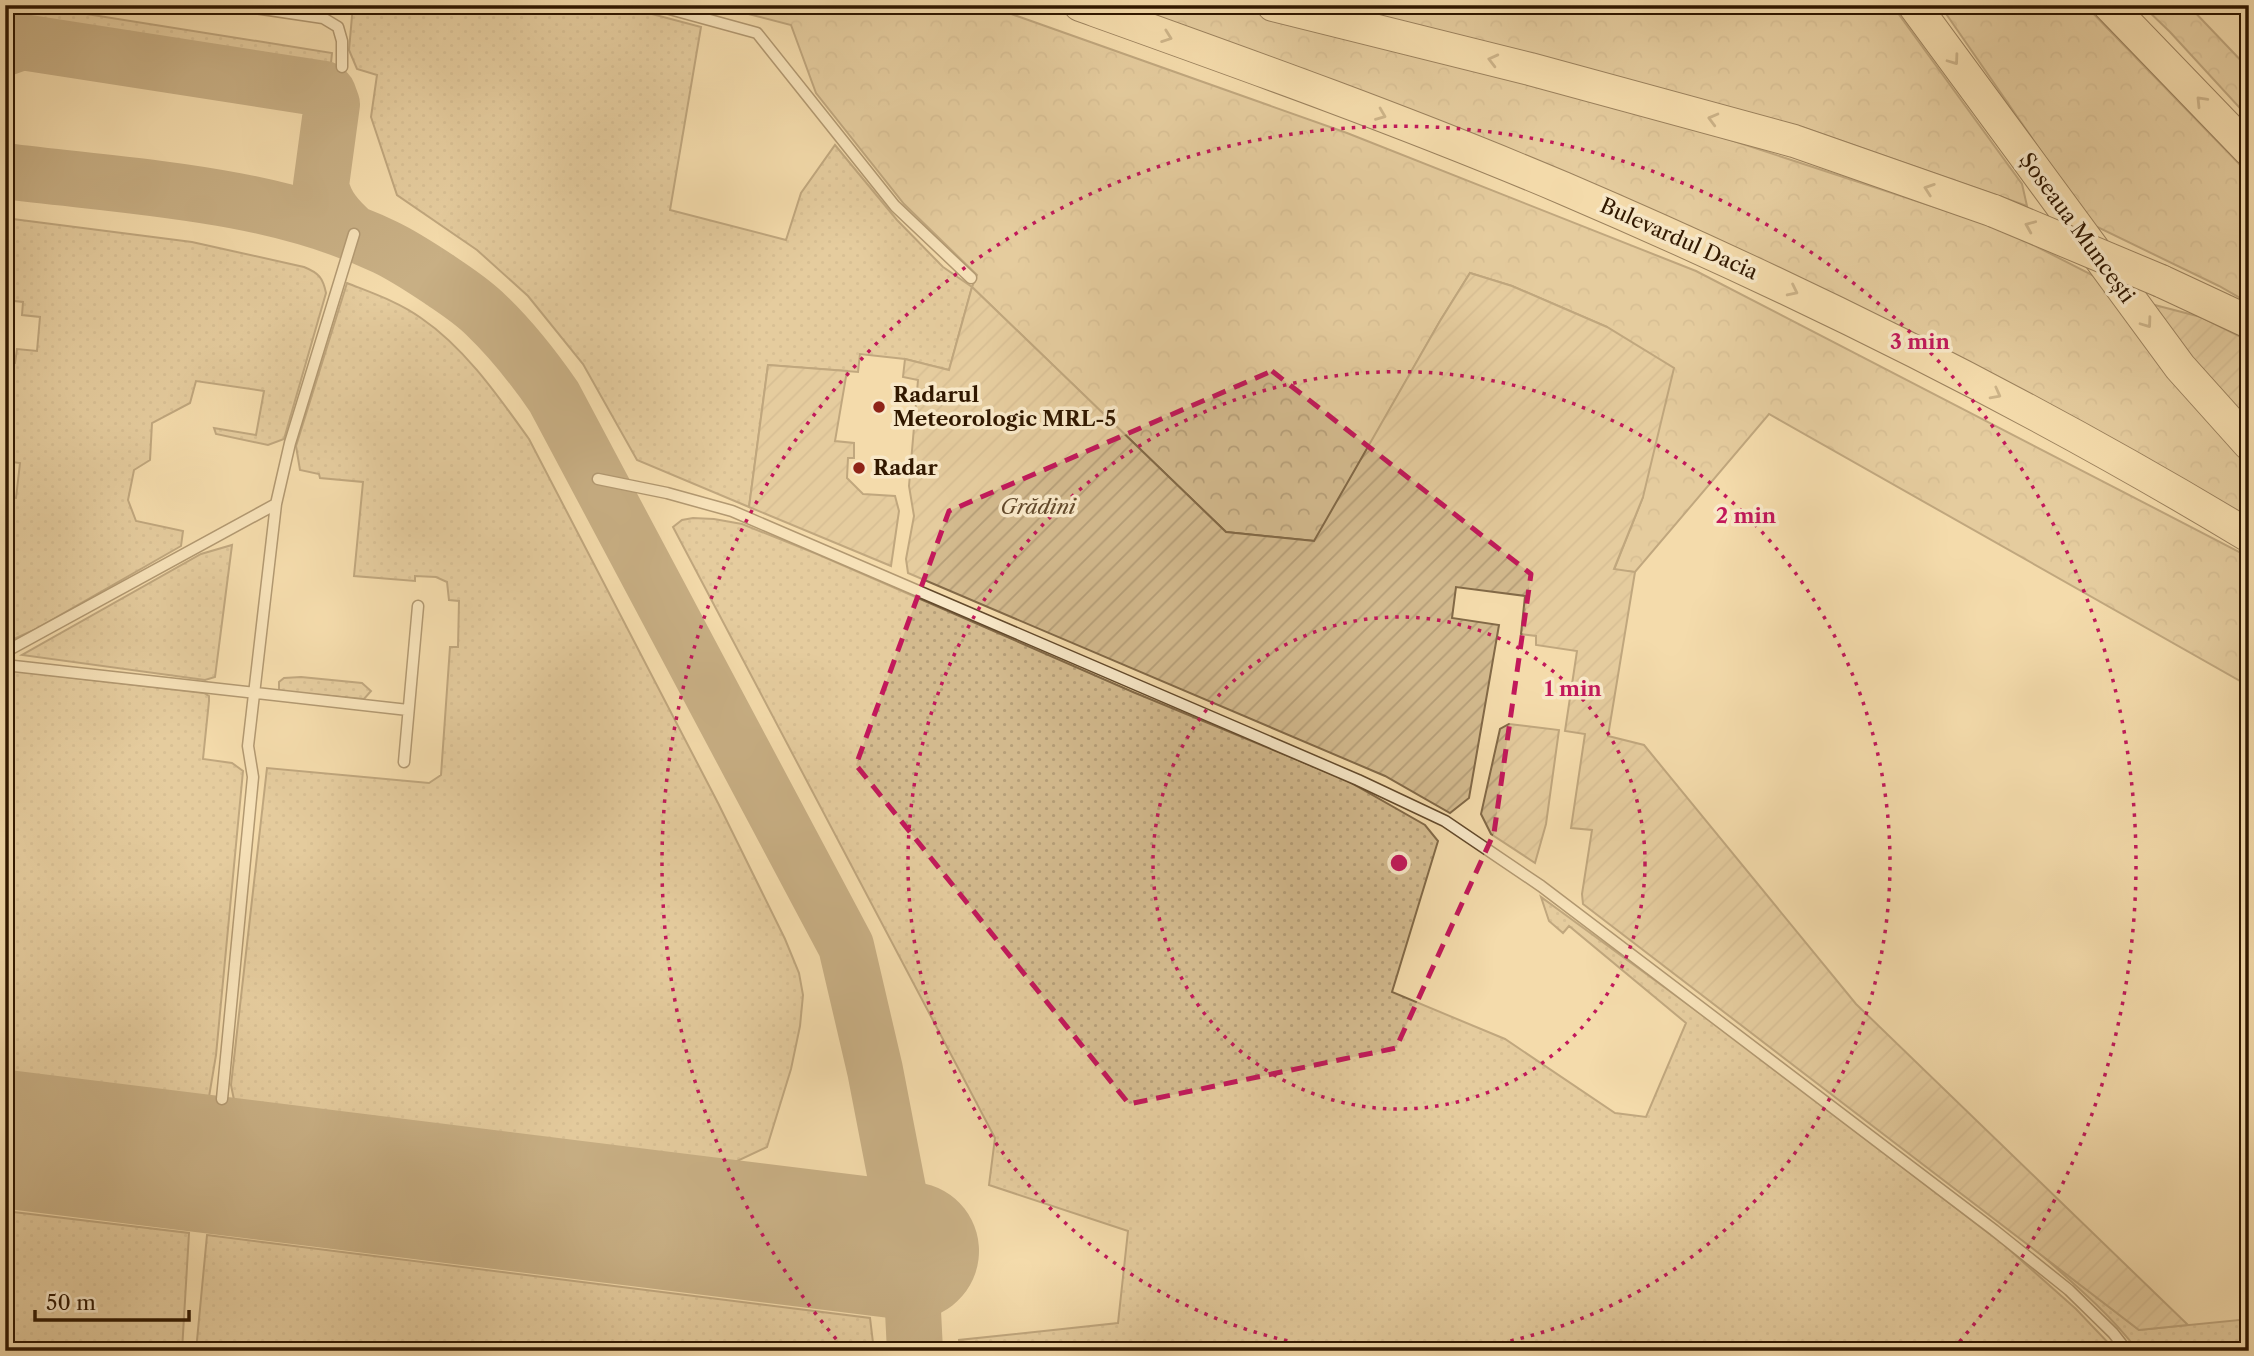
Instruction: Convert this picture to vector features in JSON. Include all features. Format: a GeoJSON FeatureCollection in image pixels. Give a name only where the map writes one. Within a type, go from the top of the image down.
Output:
{"type":"FeatureCollection","features":[{"type":"Feature","properties":{"kind":"main road","name":"Bulevardul Dacia"},"geometry":{"type":"LineString","coordinates":[[1080,5],[1351,103],[1561,187],[1743,267],[2004,398],[2147,475],[2249,536]]}},
{"type":"Feature","properties":{"kind":"main road"},"geometry":{"type":"LineString","coordinates":[[1273,5],[1530,69],[1794,141],[1994,211],[2161,281],[2249,322]]}},
{"type":"Feature","properties":{"kind":"main road","name":"Șoseaua Muncești"},"geometry":{"type":"LineString","coordinates":[[1914,5],[2180,367],[2249,444]]}},
{"type":"Feature","properties":{"kind":"main road"},"geometry":{"type":"LineString","coordinates":[[2109,5],[2249,150]]}},
{"type":"Feature","properties":{"kind":"lane"},"geometry":{"type":"LineString","coordinates":[[234,5],[323,18],[338,27],[342,41],[342,67]]}},
{"type":"Feature","properties":{"kind":"lane"},"geometry":{"type":"LineString","coordinates":[[655,5],[757,33],[895,206],[971,278]]}},
{"type":"Feature","properties":{"kind":"lane"},"geometry":{"type":"LineString","coordinates":[[222,1099],[253,777],[248,746],[276,504],[290,443],[354,234]]}},
{"type":"Feature","properties":{"kind":"lane"},"geometry":{"type":"LineString","coordinates":[[598,479],[667,493],[732,512],[1345,774],[1445,821],[1541,886],[1994,1230],[2069,1290],[2113,1333],[2127,1351]]}},
{"type":"Feature","properties":{"kind":"lane"},"geometry":{"type":"LineString","coordinates":[[5,652],[276,504]]}},
{"type":"Feature","properties":{"kind":"lane"},"geometry":{"type":"LineString","coordinates":[[404,762],[418,606]]}},
{"type":"Feature","properties":{"kind":"lane"},"geometry":{"type":"LineString","coordinates":[[5,665],[408,710]]}},
{"type":"Feature","properties":{"kind":"highlighted area"},"geometry":{"type":"Polygon","coordinates":[[[1272,371],[1531,574],[1494,833],[1396,1048],[1129,1104],[856,765],[949,511],[1272,371]]]}},
{"type":"Feature","properties":{"kind":"green space"},"geometry":{"type":"Polygon","coordinates":[[[5,5],[30,5],[332,53],[331,63],[325,67],[5,16],[5,5]]]}},
{"type":"Feature","properties":{"kind":"green space"},"geometry":{"type":"Polygon","coordinates":[[[353,5],[618,5],[701,27],[670,210],[786,240],[801,193],[835,145],[897,220],[943,267],[972,287],[949,370],[905,359],[860,354],[858,372],[768,365],[749,507],[637,460],[583,364],[528,296],[477,250],[397,195],[371,117],[377,75],[357,69],[349,50],[353,5]]]}},
{"type":"Feature","properties":{"kind":"green space"},"geometry":{"type":"Polygon","coordinates":[[[713,5],[986,5],[1347,133],[1696,271],[2249,557],[2249,686],[1769,414],[1635,572],[1614,570],[1643,497],[1607,327],[1512,286],[1470,273],[1315,541],[1226,532],[972,287],[977,275],[904,204],[816,93],[791,25],[713,5]]]}},
{"type":"Feature","properties":{"kind":"green space"},"geometry":{"type":"Polygon","coordinates":[[[1123,5],[1226,5],[1648,113],[2002,229],[2100,279],[2173,379],[2249,462],[2249,522],[1542,164],[1308,71],[1123,5]]]}},
{"type":"Feature","properties":{"kind":"green space"},"geometry":{"type":"Polygon","coordinates":[[[1338,5],[1892,5],[2022,184],[2027,206],[1802,127],[1338,5]]]}},
{"type":"Feature","properties":{"kind":"green space"},"geometry":{"type":"Polygon","coordinates":[[[1940,5],[2085,5],[2249,174],[2249,303],[2087,222],[1940,5]]]}},
{"type":"Feature","properties":{"kind":"green space"},"geometry":{"type":"Polygon","coordinates":[[[2142,5],[2188,5],[2249,69],[2249,118],[2170,32],[2142,5]]]}},
{"type":"Feature","properties":{"kind":"green space"},"geometry":{"type":"Polygon","coordinates":[[[5,218],[192,242],[304,267],[320,277],[326,293],[284,439],[268,445],[216,434],[214,428],[256,435],[264,391],[196,381],[190,403],[152,423],[150,460],[134,470],[128,500],[136,521],[183,531],[181,546],[34,630],[5,643],[5,497],[16,498],[20,463],[5,461],[5,362],[15,363],[17,349],[37,351],[40,317],[22,315],[23,302],[5,300],[5,218]]]}},
{"type":"Feature","properties":{"kind":"green space","name":"Grădini"},"geometry":{"type":"Polygon","coordinates":[[[1470,273],[1512,286],[1607,327],[1674,368],[1643,497],[1614,569],[1635,572],[1608,736],[1644,745],[1856,1004],[2188,1325],[2139,1330],[1583,904],[1582,894],[1592,830],[1571,828],[1585,734],[1565,731],[1577,651],[1536,645],[1536,636],[1521,634],[1525,596],[1456,587],[1452,618],[1499,625],[1469,798],[1450,813],[1385,776],[908,573],[906,559],[914,516],[909,486],[918,380],[903,377],[905,359],[949,370],[972,287],[1226,532],[1314,541],[1470,273]]]}},
{"type":"Feature","properties":{"kind":"green space"},"geometry":{"type":"Polygon","coordinates":[[[347,283],[404,307],[437,330],[480,374],[529,439],[718,803],[785,939],[799,973],[803,995],[791,1069],[767,1147],[733,1163],[234,1100],[231,1085],[267,768],[429,783],[441,775],[450,647],[458,647],[459,601],[449,600],[447,582],[436,577],[415,576],[415,581],[354,576],[363,482],[320,478],[319,474],[300,470],[296,446],[347,283]]]}},
{"type":"Feature","properties":{"kind":"green space"},"geometry":{"type":"Polygon","coordinates":[[[2147,303],[2201,317],[2249,341],[2249,429],[2147,303]]]}},
{"type":"Feature","properties":{"kind":"green space"},"geometry":{"type":"Polygon","coordinates":[[[768,365],[847,371],[835,441],[854,443],[854,458],[848,458],[847,478],[863,494],[895,496],[899,511],[891,566],[749,507],[768,365]]]}},
{"type":"Feature","properties":{"kind":"green space"},"geometry":{"type":"Polygon","coordinates":[[[693,518],[742,524],[817,554],[1133,692],[1346,780],[1425,825],[1438,841],[1392,992],[1505,1039],[1615,1113],[1646,1117],[1686,1023],[1569,926],[1563,933],[1549,921],[1541,897],[1738,1041],[2004,1245],[2076,1309],[2116,1351],[960,1351],[959,1340],[1118,1323],[1128,1231],[989,1185],[995,1138],[673,527],[682,520],[693,518]]]}},
{"type":"Feature","properties":{"kind":"green space"},"geometry":{"type":"Polygon","coordinates":[[[232,545],[215,677],[205,680],[22,655],[201,554],[232,545]]]}},
{"type":"Feature","properties":{"kind":"green space"},"geometry":{"type":"Polygon","coordinates":[[[14,671],[204,693],[209,696],[203,759],[232,763],[243,771],[216,1055],[209,1097],[5,1072],[5,681],[14,671]]]}},
{"type":"Feature","properties":{"kind":"green space"},"geometry":{"type":"Polygon","coordinates":[[[284,678],[362,683],[371,691],[364,699],[279,690],[279,682],[284,678]]]}},
{"type":"Feature","properties":{"kind":"green space"},"geometry":{"type":"Polygon","coordinates":[[[1509,724],[1559,730],[1546,824],[1535,863],[1491,834],[1481,814],[1500,729],[1509,724]]]}},
{"type":"Feature","properties":{"kind":"green space"},"geometry":{"type":"Polygon","coordinates":[[[5,1211],[189,1233],[182,1351],[5,1351],[5,1211]]]}},
{"type":"Feature","properties":{"kind":"green space"},"geometry":{"type":"Polygon","coordinates":[[[207,1235],[870,1318],[874,1351],[196,1351],[207,1235]]]}},
{"type":"Feature","properties":{"kind":"green space"},"geometry":{"type":"Polygon","coordinates":[[[2038,1252],[2139,1330],[2249,1319],[2249,1351],[2138,1351],[2103,1311],[2038,1252]]]}},
{"type":"Feature","properties":{"kind":"taxiway"},"geometry":{"type":"LineString","coordinates":[[5,48],[22,42],[324,89],[332,104],[321,185],[333,212],[354,234]]}},
{"type":"Feature","properties":{"kind":"taxiway"},"geometry":{"type":"LineString","coordinates":[[5,171],[199,194],[294,214],[341,229],[399,254],[464,296],[496,325],[531,365],[554,397],[846,946],[875,1070],[910,1251],[915,1351]]}},
{"type":"Feature","properties":{"kind":"runway"},"geometry":{"type":"LineString","coordinates":[[5,1139],[910,1251]]}},
{"type":"Feature","properties":{"kind":"place","name":"Radarul Meteorologic MRL-5"},"geometry":{"type":"Point","coordinates":[879,407]}},
{"type":"Feature","properties":{"kind":"place","name":"Radar"},"geometry":{"type":"Point","coordinates":[859,468]}}]}
